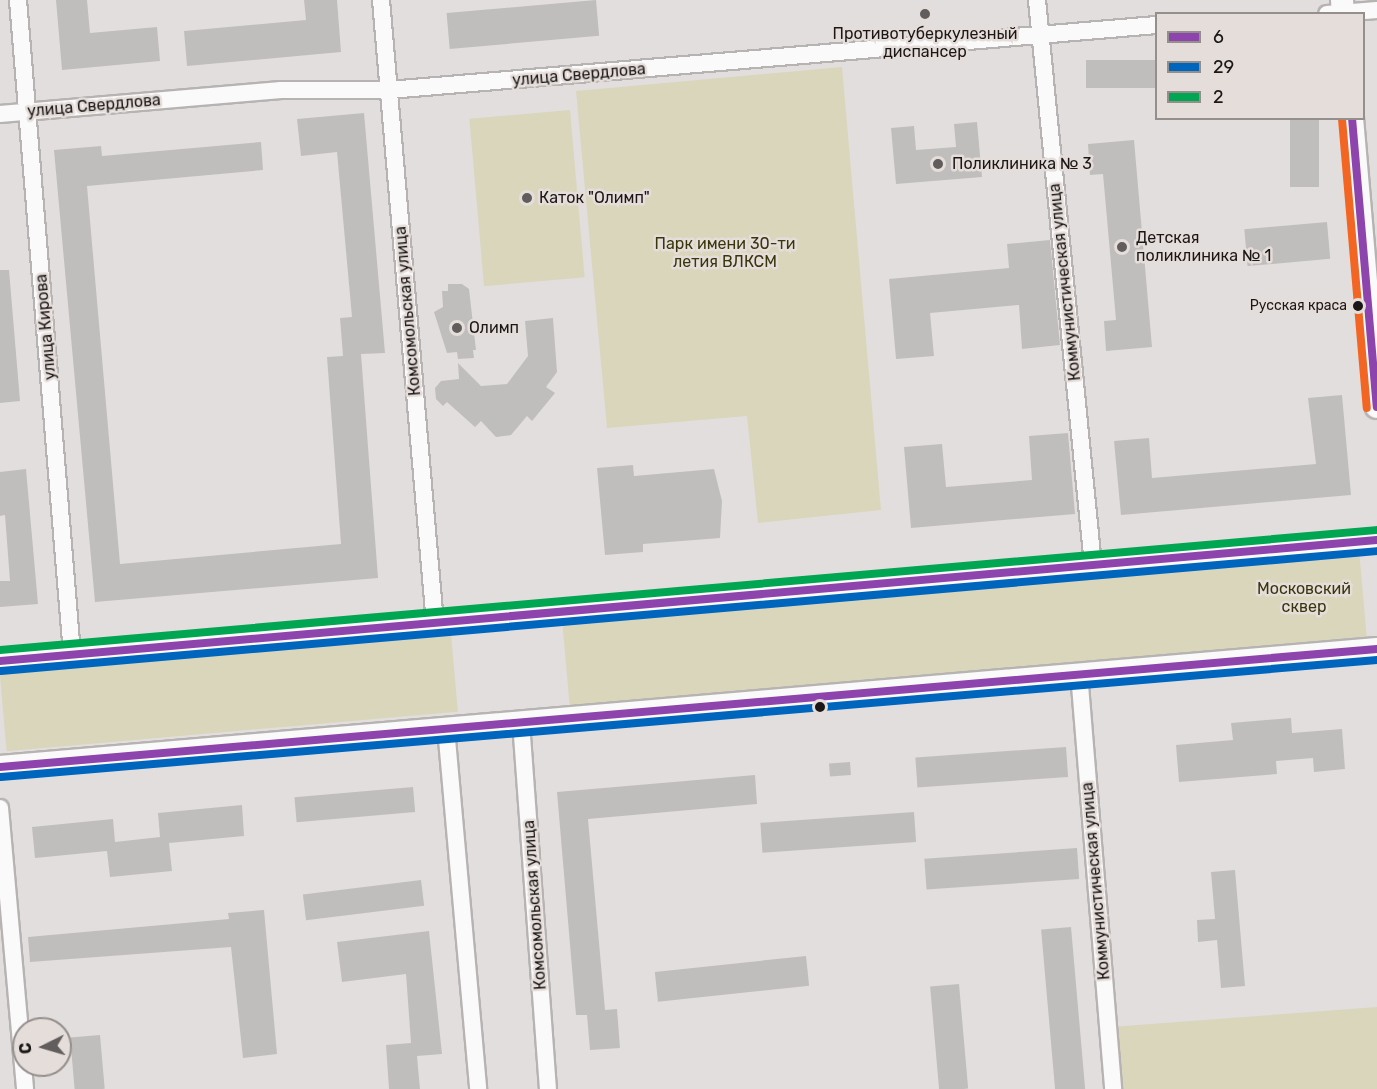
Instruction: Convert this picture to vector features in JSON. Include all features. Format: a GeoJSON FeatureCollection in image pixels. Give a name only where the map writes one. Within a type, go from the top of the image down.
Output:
{"type":"FeatureCollection","features":[{"type":"Feature","properties":{"kind":"main road"},"geometry":{"type":"LineString","coordinates":[[1352,120],[1377,407]]}},
{"type":"Feature","properties":{"kind":"main road"},"geometry":{"type":"LineString","coordinates":[[0,661],[1377,540]]}},
{"type":"Feature","properties":{"kind":"main road"},"geometry":{"type":"LineString","coordinates":[[0,767],[1377,649]]}},
{"type":"Feature","properties":{"kind":"street","name":"улица Кирова"},"geometry":{"type":"LineString","coordinates":[[18,0],[72,654]]}},
{"type":"Feature","properties":{"kind":"street","name":"Комсомольская улица"},"geometry":{"type":"LineString","coordinates":[[381,0],[435,623]]}},
{"type":"Feature","properties":{"kind":"street","name":"Коммунистическая улица"},"geometry":{"type":"LineString","coordinates":[[1037,0],[1093,565]]}},
{"type":"Feature","properties":{"kind":"street"},"geometry":{"type":"LineString","coordinates":[[1339,10],[1377,10]]}},
{"type":"Feature","properties":{"kind":"street","name":"улица Свердлова"},"geometry":{"type":"LineString","coordinates":[[0,114],[281,90],[389,90],[1155,26]]}},
{"type":"Feature","properties":{"kind":"street","name":"Коммунистическая улица"},"geometry":{"type":"LineString","coordinates":[[1079,674],[1113,1089]]}},
{"type":"Feature","properties":{"kind":"street","name":"Комсомольская улица"},"geometry":{"type":"LineString","coordinates":[[521,722],[548,1089]]}},
{"type":"Feature","properties":{"kind":"street"},"geometry":{"type":"LineString","coordinates":[[446,728],[478,1089]]}},
{"type":"Feature","properties":{"kind":"street"},"geometry":{"type":"LineString","coordinates":[[0,808],[25,1089]]}},
{"type":"Feature","properties":{"kind":"green space","name":"Парк имени 30-ти летия ВЛКСМ"},"geometry":{"type":"Polygon","coordinates":[[[842,67],[881,510],[758,523],[747,416],[607,428],[576,91],[842,67]]]}},
{"type":"Feature","properties":{"kind":"green space","name":"Каток \"Олимп\""},"geometry":{"type":"Polygon","coordinates":[[[570,110],[585,277],[484,286],[469,119],[570,110]]]}},
{"type":"Feature","properties":{"kind":"green space","name":"Московский сквер"},"geometry":{"type":"Polygon","coordinates":[[[1359,549],[1367,637],[570,706],[562,619],[1359,549]]]}},
{"type":"Feature","properties":{"kind":"green space"},"geometry":{"type":"Polygon","coordinates":[[[451,633],[458,712],[7,751],[0,672],[451,633]]]}},
{"type":"Feature","properties":{"kind":"green space"},"geometry":{"type":"Polygon","coordinates":[[[1377,1007],[1377,1089],[1116,1089],[1111,1027],[1377,1007]]]}},
{"type":"Feature","properties":{"kind":"building"},"geometry":{"type":"Polygon","coordinates":[[[56,0],[87,0],[90,33],[157,27],[160,61],[62,70],[56,0]]]}},
{"type":"Feature","properties":{"kind":"building"},"geometry":{"type":"Polygon","coordinates":[[[304,0],[337,0],[341,52],[187,66],[184,31],[306,20],[304,0]]]}},
{"type":"Feature","properties":{"kind":"building"},"geometry":{"type":"Polygon","coordinates":[[[596,0],[599,36],[450,49],[447,13],[596,0]]]}},
{"type":"Feature","properties":{"kind":"building"},"geometry":{"type":"Polygon","coordinates":[[[1086,60],[1155,60],[1155,88],[1086,88],[1086,60]]]}},
{"type":"Feature","properties":{"kind":"building"},"geometry":{"type":"Polygon","coordinates":[[[364,113],[385,353],[361,354],[378,578],[95,602],[54,150],[101,146],[102,156],[261,142],[263,170],[87,186],[120,564],[341,544],[327,357],[343,356],[340,318],[352,317],[337,152],[301,156],[297,119],[364,113]]]}},
{"type":"Feature","properties":{"kind":"building"},"geometry":{"type":"Polygon","coordinates":[[[1290,120],[1319,120],[1319,187],[1290,187],[1290,120]]]}},
{"type":"Feature","properties":{"kind":"building","name":"Поликлиника № 3"},"geometry":{"type":"Polygon","coordinates":[[[977,122],[982,177],[896,184],[891,128],[914,126],[916,150],[956,147],[954,124],[977,122]]]}},
{"type":"Feature","properties":{"kind":"building"},"geometry":{"type":"Polygon","coordinates":[[[1134,140],[1152,347],[1106,351],[1104,321],[1116,320],[1103,174],[1090,175],[1088,144],[1134,140]]]}},
{"type":"Feature","properties":{"kind":"building"},"geometry":{"type":"Polygon","coordinates":[[[1327,222],[1330,259],[1248,266],[1244,229],[1327,222]]]}},
{"type":"Feature","properties":{"kind":"building"},"geometry":{"type":"Polygon","coordinates":[[[1050,240],[1060,345],[1022,349],[1019,305],[930,313],[934,356],[896,359],[889,279],[1009,268],[1007,244],[1050,240]]]}},
{"type":"Feature","properties":{"kind":"building"},"geometry":{"type":"Polygon","coordinates":[[[0,270],[9,270],[20,401],[0,403],[0,270]]]}},
{"type":"Feature","properties":{"kind":"building","name":"Олимп"},"geometry":{"type":"Polygon","coordinates":[[[448,284],[462,284],[469,289],[476,350],[473,350],[474,358],[458,359],[457,352],[447,353],[434,312],[443,307],[442,291],[448,291],[448,284]]]}},
{"type":"Feature","properties":{"kind":"building"},"geometry":{"type":"Polygon","coordinates":[[[553,318],[557,372],[546,387],[555,393],[532,421],[527,416],[511,435],[496,437],[481,421],[475,427],[447,402],[443,406],[436,399],[435,388],[441,381],[459,379],[458,363],[481,386],[507,384],[528,356],[525,321],[553,318]]]}},
{"type":"Feature","properties":{"kind":"building"},"geometry":{"type":"Polygon","coordinates":[[[1342,395],[1351,495],[1121,515],[1114,441],[1149,438],[1152,478],[1316,464],[1308,398],[1342,395]]]}},
{"type":"Feature","properties":{"kind":"building"},"geometry":{"type":"Polygon","coordinates":[[[1068,433],[1075,514],[911,528],[904,447],[942,444],[946,487],[1032,480],[1029,436],[1068,433]]]}},
{"type":"Feature","properties":{"kind":"building"},"geometry":{"type":"Polygon","coordinates":[[[633,465],[634,476],[714,469],[722,501],[720,538],[643,544],[643,552],[605,555],[597,468],[633,465]]]}},
{"type":"Feature","properties":{"kind":"building"},"geometry":{"type":"Polygon","coordinates":[[[26,469],[38,604],[0,607],[0,581],[10,581],[5,515],[0,516],[0,472],[26,469]]]}},
{"type":"Feature","properties":{"kind":"building"},"geometry":{"type":"Polygon","coordinates":[[[1291,718],[1292,733],[1342,729],[1345,769],[1314,772],[1313,758],[1276,761],[1277,774],[1179,782],[1176,745],[1233,740],[1231,723],[1291,718]]]}},
{"type":"Feature","properties":{"kind":"building"},"geometry":{"type":"Polygon","coordinates":[[[1066,747],[1068,777],[917,787],[915,758],[1066,747]]]}},
{"type":"Feature","properties":{"kind":"building"},"geometry":{"type":"Polygon","coordinates":[[[850,762],[851,775],[830,776],[829,763],[850,762]]]}},
{"type":"Feature","properties":{"kind":"building"},"geometry":{"type":"Polygon","coordinates":[[[755,775],[757,804],[588,819],[605,1010],[617,1009],[620,1048],[590,1050],[587,1015],[576,1015],[557,792],[755,775]]]}},
{"type":"Feature","properties":{"kind":"building"},"geometry":{"type":"Polygon","coordinates":[[[413,787],[415,812],[297,822],[294,797],[413,787]]]}},
{"type":"Feature","properties":{"kind":"building"},"geometry":{"type":"Polygon","coordinates":[[[242,805],[244,836],[169,843],[172,871],[110,877],[107,851],[35,858],[32,827],[113,819],[115,842],[160,837],[158,813],[242,805]]]}},
{"type":"Feature","properties":{"kind":"building"},"geometry":{"type":"Polygon","coordinates":[[[914,812],[916,842],[762,853],[760,823],[914,812]]]}},
{"type":"Feature","properties":{"kind":"building"},"geometry":{"type":"Polygon","coordinates":[[[1077,848],[1079,879],[927,890],[924,859],[1077,848]]]}},
{"type":"Feature","properties":{"kind":"building"},"geometry":{"type":"Polygon","coordinates":[[[1235,870],[1245,986],[1221,988],[1217,940],[1198,942],[1197,920],[1215,919],[1211,872],[1235,870]]]}},
{"type":"Feature","properties":{"kind":"building"},"geometry":{"type":"Polygon","coordinates":[[[421,880],[424,906],[306,920],[303,895],[421,880]]]}},
{"type":"Feature","properties":{"kind":"building"},"geometry":{"type":"Polygon","coordinates":[[[264,910],[277,1054],[243,1058],[231,947],[30,962],[28,937],[229,919],[228,913],[264,910]]]}},
{"type":"Feature","properties":{"kind":"building"},"geometry":{"type":"Polygon","coordinates":[[[1071,927],[1085,1089],[1055,1089],[1041,930],[1071,927]]]}},
{"type":"Feature","properties":{"kind":"building"},"geometry":{"type":"Polygon","coordinates":[[[429,931],[442,1054],[417,1056],[420,1089],[389,1089],[386,1045],[411,1043],[406,974],[342,982],[337,942],[429,931]]]}},
{"type":"Feature","properties":{"kind":"building"},"geometry":{"type":"Polygon","coordinates":[[[806,956],[809,986],[658,1002],[655,972],[806,956]]]}},
{"type":"Feature","properties":{"kind":"building"},"geometry":{"type":"Polygon","coordinates":[[[959,984],[968,1089],[939,1089],[930,987],[959,984]]]}},
{"type":"Feature","properties":{"kind":"building"},"geometry":{"type":"Polygon","coordinates":[[[100,1035],[105,1089],[75,1089],[72,1037],[100,1035]]]}},
{"type":"Feature","properties":{"kind":"transit line","name":"1"},"geometry":{"type":"LineString","coordinates":[[1342,120],[1367,408]]}},
{"type":"Feature","properties":{"kind":"transit line","name":"6"},"geometry":{"type":"LineString","coordinates":[[1352,120],[1377,407]]}},
{"type":"Feature","properties":{"kind":"transit line","name":"2"},"geometry":{"type":"LineString","coordinates":[[0,650],[1376,530]]}},
{"type":"Feature","properties":{"kind":"transit line","name":"6"},"geometry":{"type":"LineString","coordinates":[[0,661],[1377,540]]}},
{"type":"Feature","properties":{"kind":"transit line","name":"29"},"geometry":{"type":"LineString","coordinates":[[1,671],[1377,551]]}},
{"type":"Feature","properties":{"kind":"transit line","name":"6"},"geometry":{"type":"LineString","coordinates":[[0,767],[1377,649]]}},
{"type":"Feature","properties":{"kind":"transit line","name":"29"},"geometry":{"type":"LineString","coordinates":[[1,777],[1377,660]]}},
{"type":"Feature","properties":{"kind":"place","name":"Противотуберкулезный диспансер"},"geometry":{"type":"Point","coordinates":[925,14]}},
{"type":"Feature","properties":{"kind":"place","name":"Поликлиника № 3"},"geometry":{"type":"Point","coordinates":[938,164]}},
{"type":"Feature","properties":{"kind":"place","name":"Каток \"Олимп\""},"geometry":{"type":"Point","coordinates":[527,198]}},
{"type":"Feature","properties":{"kind":"place","name":"Детская поликлиника № 1"},"geometry":{"type":"Point","coordinates":[1122,247]}},
{"type":"Feature","properties":{"kind":"place","name":"Русская краса"},"geometry":{"type":"Point","coordinates":[1358,306]}},
{"type":"Feature","properties":{"kind":"place","name":"Олимп"},"geometry":{"type":"Point","coordinates":[457,328]}}]}
